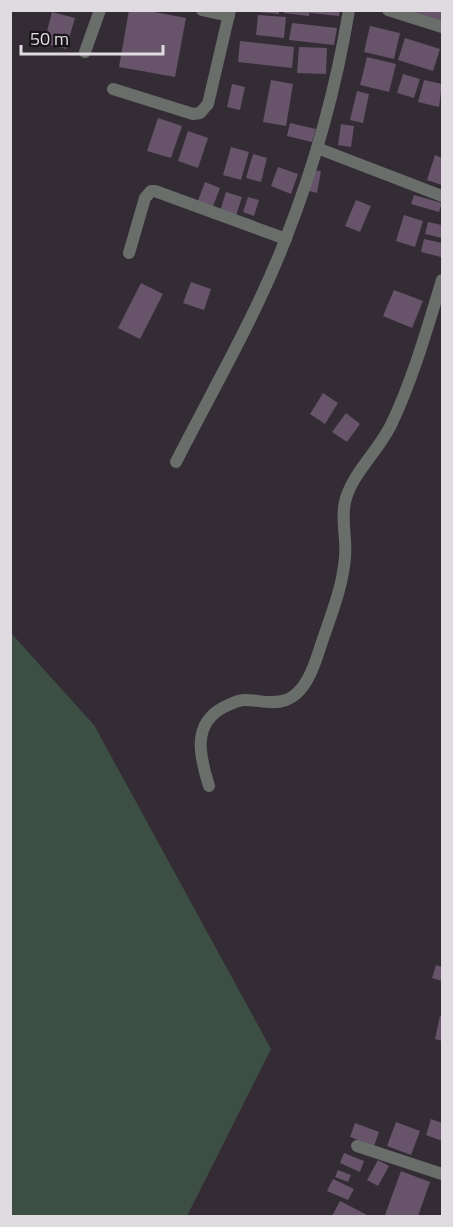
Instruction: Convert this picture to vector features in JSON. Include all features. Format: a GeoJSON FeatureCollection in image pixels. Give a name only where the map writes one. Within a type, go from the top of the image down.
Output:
{"type":"FeatureCollection","features":[{"type":"Feature","properties":{"kind":"street"},"geometry":{"type":"LineString","coordinates":[[86,52],[100,10]]}},
{"type":"Feature","properties":{"kind":"street"},"geometry":{"type":"LineString","coordinates":[[112,89],[193,114],[200,113],[208,104],[229,13],[202,10]]}},
{"type":"Feature","properties":{"kind":"street"},"geometry":{"type":"LineString","coordinates":[[176,462],[259,300],[286,239],[334,90],[349,10]]}},
{"type":"Feature","properties":{"kind":"street"},"geometry":{"type":"LineString","coordinates":[[388,10],[442,27]]}},
{"type":"Feature","properties":{"kind":"street"},"geometry":{"type":"LineString","coordinates":[[317,148],[442,196]]}},
{"type":"Feature","properties":{"kind":"street"},"geometry":{"type":"LineString","coordinates":[[129,253],[145,198],[151,191],[286,239]]}},
{"type":"Feature","properties":{"kind":"street"},"geometry":{"type":"LineString","coordinates":[[209,786],[201,748],[205,722],[213,713],[237,701],[267,703],[287,700],[297,694],[313,669],[338,596],[344,568],[344,502],[390,426],[413,371],[442,280]]}},
{"type":"Feature","properties":{"kind":"street"},"geometry":{"type":"LineString","coordinates":[[357,1146],[442,1174]]}},
{"type":"Feature","properties":{"kind":"green space"},"geometry":{"type":"Polygon","coordinates":[[[11,633],[94,725],[271,1049],[187,1216],[11,1216],[11,633]]]}},
{"type":"Feature","properties":{"kind":"building"},"geometry":{"type":"Polygon","coordinates":[[[129,10],[144,10],[186,18],[175,77],[119,67],[129,10]]]}},
{"type":"Feature","properties":{"kind":"building"},"geometry":{"type":"Polygon","coordinates":[[[257,10],[279,10],[279,14],[257,12],[257,10]]]}},
{"type":"Feature","properties":{"kind":"building"},"geometry":{"type":"Polygon","coordinates":[[[284,10],[310,10],[309,16],[284,13],[284,10]]]}},
{"type":"Feature","properties":{"kind":"building"},"geometry":{"type":"Polygon","coordinates":[[[311,10],[340,10],[339,16],[310,13],[311,10]]]}},
{"type":"Feature","properties":{"kind":"building"},"geometry":{"type":"Polygon","coordinates":[[[417,10],[442,10],[442,23],[416,16],[417,10]]]}},
{"type":"Feature","properties":{"kind":"building"},"geometry":{"type":"Polygon","coordinates":[[[52,12],[75,18],[66,49],[44,43],[52,12]]]}},
{"type":"Feature","properties":{"kind":"building"},"geometry":{"type":"Polygon","coordinates":[[[258,15],[286,17],[284,38],[256,35],[258,15]]]}},
{"type":"Feature","properties":{"kind":"building"},"geometry":{"type":"Polygon","coordinates":[[[292,23],[337,28],[334,45],[289,40],[292,23]]]}},
{"type":"Feature","properties":{"kind":"building"},"geometry":{"type":"Polygon","coordinates":[[[370,26],[400,33],[394,59],[364,52],[370,26]]]}},
{"type":"Feature","properties":{"kind":"building"},"geometry":{"type":"Polygon","coordinates":[[[405,38],[440,49],[433,71],[398,60],[405,38]]]}},
{"type":"Feature","properties":{"kind":"building"},"geometry":{"type":"Polygon","coordinates":[[[240,41],[294,47],[292,68],[238,62],[240,41]]]}},
{"type":"Feature","properties":{"kind":"building"},"geometry":{"type":"Polygon","coordinates":[[[299,47],[327,48],[326,74],[297,73],[299,47]]]}},
{"type":"Feature","properties":{"kind":"building"},"geometry":{"type":"Polygon","coordinates":[[[367,57],[396,64],[389,92],[360,85],[367,57]]]}},
{"type":"Feature","properties":{"kind":"building"},"geometry":{"type":"Polygon","coordinates":[[[403,74],[420,79],[414,98],[397,93],[403,74]]]}},
{"type":"Feature","properties":{"kind":"building"},"geometry":{"type":"Polygon","coordinates":[[[271,80],[293,84],[286,126],[263,122],[271,80]]]}},
{"type":"Feature","properties":{"kind":"building"},"geometry":{"type":"Polygon","coordinates":[[[424,80],[442,84],[439,107],[418,102],[424,80]]]}},
{"type":"Feature","properties":{"kind":"building"},"geometry":{"type":"Polygon","coordinates":[[[232,84],[245,87],[240,110],[227,107],[232,84]]]}},
{"type":"Feature","properties":{"kind":"building"},"geometry":{"type":"Polygon","coordinates":[[[357,91],[369,94],[363,123],[350,120],[357,91]]]}},
{"type":"Feature","properties":{"kind":"building"},"geometry":{"type":"Polygon","coordinates":[[[158,118],[182,126],[171,158],[147,151],[158,118]]]}},
{"type":"Feature","properties":{"kind":"building"},"geometry":{"type":"Polygon","coordinates":[[[290,123],[316,129],[312,142],[287,136],[290,123]]]}},
{"type":"Feature","properties":{"kind":"building"},"geometry":{"type":"Polygon","coordinates":[[[341,124],[354,126],[351,147],[338,145],[341,124]]]}},
{"type":"Feature","properties":{"kind":"building"},"geometry":{"type":"Polygon","coordinates":[[[188,131],[208,138],[198,168],[178,161],[188,131]]]}},
{"type":"Feature","properties":{"kind":"building"},"geometry":{"type":"Polygon","coordinates":[[[231,147],[249,152],[241,180],[223,175],[231,147]]]}},
{"type":"Feature","properties":{"kind":"building"},"geometry":{"type":"Polygon","coordinates":[[[253,154],[267,158],[261,182],[246,178],[253,154]]]}},
{"type":"Feature","properties":{"kind":"building"},"geometry":{"type":"Polygon","coordinates":[[[435,155],[442,158],[442,185],[427,180],[435,155]]]}},
{"type":"Feature","properties":{"kind":"building"},"geometry":{"type":"Polygon","coordinates":[[[278,167],[298,174],[291,194],[271,186],[278,167]]]}},
{"type":"Feature","properties":{"kind":"building"},"geometry":{"type":"Polygon","coordinates":[[[313,170],[321,171],[317,193],[309,191],[313,170]]]}},
{"type":"Feature","properties":{"kind":"building"},"geometry":{"type":"Polygon","coordinates":[[[205,182],[220,188],[212,209],[197,203],[205,182]]]}},
{"type":"Feature","properties":{"kind":"building"},"geometry":{"type":"Polygon","coordinates":[[[226,192],[242,197],[236,216],[220,211],[226,192]]]}},
{"type":"Feature","properties":{"kind":"building"},"geometry":{"type":"Polygon","coordinates":[[[414,195],[442,203],[439,212],[411,204],[414,195]]]}},
{"type":"Feature","properties":{"kind":"building"},"geometry":{"type":"Polygon","coordinates":[[[248,197],[259,200],[254,216],[243,212],[248,197]]]}},
{"type":"Feature","properties":{"kind":"building"},"geometry":{"type":"Polygon","coordinates":[[[356,200],[371,206],[360,232],[345,226],[356,200]]]}},
{"type":"Feature","properties":{"kind":"building"},"geometry":{"type":"Polygon","coordinates":[[[404,215],[423,221],[415,247],[396,241],[404,215]]]}},
{"type":"Feature","properties":{"kind":"building"},"geometry":{"type":"Polygon","coordinates":[[[428,222],[442,225],[442,238],[425,234],[428,222]]]}},
{"type":"Feature","properties":{"kind":"building"},"geometry":{"type":"Polygon","coordinates":[[[424,239],[442,243],[441,257],[421,252],[424,239]]]}},
{"type":"Feature","properties":{"kind":"building"},"geometry":{"type":"Polygon","coordinates":[[[191,282],[211,289],[204,310],[183,303],[191,282]]]}},
{"type":"Feature","properties":{"kind":"building"},"geometry":{"type":"Polygon","coordinates":[[[141,283],[163,294],[140,339],[118,328],[141,283]]]}},
{"type":"Feature","properties":{"kind":"building"},"geometry":{"type":"Polygon","coordinates":[[[394,290],[423,301],[412,328],[383,316],[394,290]]]}},
{"type":"Feature","properties":{"kind":"building"},"geometry":{"type":"Polygon","coordinates":[[[323,393],[338,403],[325,424],[310,414],[323,393]]]}},
{"type":"Feature","properties":{"kind":"building"},"geometry":{"type":"Polygon","coordinates":[[[346,413],[360,424],[347,442],[332,432],[346,413]]]}},
{"type":"Feature","properties":{"kind":"building"},"geometry":{"type":"Polygon","coordinates":[[[436,965],[442,967],[442,981],[432,978],[436,965]]]}},
{"type":"Feature","properties":{"kind":"building"},"geometry":{"type":"Polygon","coordinates":[[[440,1016],[442,1017],[442,1041],[435,1039],[440,1016]]]}},
{"type":"Feature","properties":{"kind":"building"},"geometry":{"type":"Polygon","coordinates":[[[431,1119],[442,1123],[442,1141],[426,1135],[431,1119]]]}},
{"type":"Feature","properties":{"kind":"building"},"geometry":{"type":"Polygon","coordinates":[[[396,1122],[420,1131],[411,1155],[387,1146],[396,1122]]]}},
{"type":"Feature","properties":{"kind":"building"},"geometry":{"type":"Polygon","coordinates":[[[355,1123],[379,1132],[374,1146],[350,1137],[355,1123]]]}},
{"type":"Feature","properties":{"kind":"building"},"geometry":{"type":"Polygon","coordinates":[[[344,1153],[364,1161],[360,1172],[340,1163],[344,1153]]]}},
{"type":"Feature","properties":{"kind":"building"},"geometry":{"type":"Polygon","coordinates":[[[378,1160],[389,1166],[378,1186],[367,1180],[378,1160]]]}},
{"type":"Feature","properties":{"kind":"building"},"geometry":{"type":"Polygon","coordinates":[[[338,1170],[351,1175],[348,1182],[335,1177],[338,1170]]]}},
{"type":"Feature","properties":{"kind":"building"},"geometry":{"type":"Polygon","coordinates":[[[401,1171],[430,1182],[418,1216],[385,1215],[401,1171]]]}},
{"type":"Feature","properties":{"kind":"building"},"geometry":{"type":"Polygon","coordinates":[[[333,1179],[354,1189],[348,1200],[327,1191],[333,1179]]]}},
{"type":"Feature","properties":{"kind":"building"},"geometry":{"type":"Polygon","coordinates":[[[340,1201],[369,1216],[332,1216],[340,1201]]]}}]}
